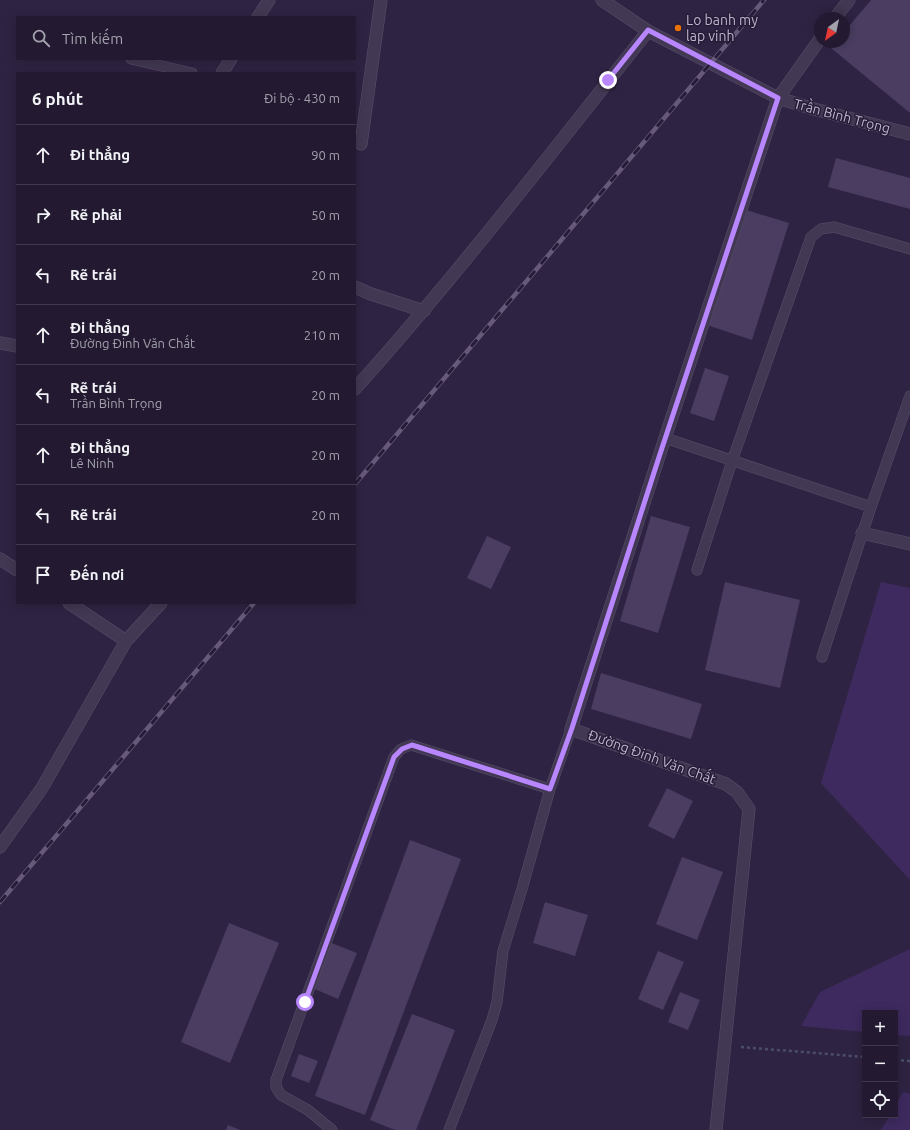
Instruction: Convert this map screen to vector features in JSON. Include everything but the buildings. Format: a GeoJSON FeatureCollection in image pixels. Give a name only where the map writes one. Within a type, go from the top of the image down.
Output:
{"type":"FeatureCollection","features":[{"type":"Feature","properties":{"kind":"street"},"geometry":{"type":"LineString","coordinates":[[259,16],[269,0]]}},
{"type":"Feature","properties":{"kind":"street"},"geometry":{"type":"LineString","coordinates":[[361,144],[381,0]]}},
{"type":"Feature","properties":{"kind":"street","name":"Trần Bình Trọng"},"geometry":{"type":"LineString","coordinates":[[602,0],[648,30],[778,98],[910,134]]}},
{"type":"Feature","properties":{"kind":"street"},"geometry":{"type":"LineString","coordinates":[[840,12],[849,0]]}},
{"type":"Feature","properties":{"kind":"street"},"geometry":{"type":"LineString","coordinates":[[356,388],[471,255],[648,30]]}},
{"type":"Feature","properties":{"kind":"street","name":"Đường Đinh Văn Chất"},"geometry":{"type":"LineString","coordinates":[[716,1130],[749,809],[737,792],[726,784],[572,728],[665,438],[778,98],[814,47]]}},
{"type":"Feature","properties":{"kind":"street"},"geometry":{"type":"LineString","coordinates":[[223,72],[230,60]]}},
{"type":"Feature","properties":{"kind":"street"},"geometry":{"type":"LineString","coordinates":[[356,287],[376,296],[424,311]]}},
{"type":"Feature","properties":{"kind":"street"},"geometry":{"type":"LineString","coordinates":[[0,343],[16,346]]}},
{"type":"Feature","properties":{"kind":"street"},"geometry":{"type":"LineString","coordinates":[[862,533],[910,544]]}},
{"type":"Feature","properties":{"kind":"street"},"geometry":{"type":"LineString","coordinates":[[0,560],[16,569]]}},
{"type":"Feature","properties":{"kind":"street"},"geometry":{"type":"LineString","coordinates":[[70,604],[126,642]]}},
{"type":"Feature","properties":{"kind":"street"},"geometry":{"type":"LineString","coordinates":[[0,847],[42,788],[126,642],[160,604]]}},
{"type":"Feature","properties":{"kind":"lane"},"geometry":{"type":"LineString","coordinates":[[135,60],[188,72]]}},
{"type":"Feature","properties":{"kind":"lane"},"geometry":{"type":"LineString","coordinates":[[697,570],[732,461],[810,238],[821,229],[834,227],[910,249]]}},
{"type":"Feature","properties":{"kind":"lane"},"geometry":{"type":"LineString","coordinates":[[822,657],[870,507],[910,396]]}},
{"type":"Feature","properties":{"kind":"lane"},"geometry":{"type":"LineString","coordinates":[[665,438],[870,507]]}},
{"type":"Feature","properties":{"kind":"lane"},"geometry":{"type":"LineString","coordinates":[[449,1130],[492,1020],[497,1002],[503,951],[550,789],[572,728]]}},
{"type":"Feature","properties":{"kind":"lane"},"geometry":{"type":"LineString","coordinates":[[332,1130],[308,1110],[281,1095],[276,1087],[276,1080],[394,757],[402,749],[412,745],[550,789]]}},
{"type":"Feature","properties":{"kind":"path"},"geometry":{"type":"LineString","coordinates":[[725,1045],[862,1057]]}},
{"type":"Feature","properties":{"kind":"path"},"geometry":{"type":"LineString","coordinates":[[898,1060],[910,1061]]}},
{"type":"Feature","properties":{"kind":"shaded area"},"geometry":{"type":"Polygon","coordinates":[[[881,582],[910,588],[910,880],[821,783],[881,582]]]}},
{"type":"Feature","properties":{"kind":"shaded area"},"geometry":{"type":"Polygon","coordinates":[[[910,949],[910,1036],[898,1035],[898,1010],[862,1010],[862,1032],[801,1026],[820,992],[910,949]]]}},
{"type":"Feature","properties":{"kind":"shaded area"},"geometry":{"type":"Polygon","coordinates":[[[903,1092],[910,1094],[910,1130],[881,1130],[888,1118],[898,1118],[898,1101],[903,1092]]]}},
{"type":"Feature","properties":{"kind":"railway"},"geometry":{"type":"LineString","coordinates":[[356,483],[764,0]]}},
{"type":"Feature","properties":{"kind":"railway"},"geometry":{"type":"LineString","coordinates":[[0,902],[253,604]]}},
{"type":"Feature","properties":{"kind":"place","name":"Lo banh my lap vinh"},"geometry":{"type":"Point","coordinates":[678,28]}},
{"type":"Feature","properties":{"kind":"route"},"geometry":{"type":"LineString","coordinates":[[305,1002],[382,788],[394,757],[402,749],[412,745],[550,789],[572,728],[581,696],[660,454],[778,98],[648,30],[608,80]]}}]}
